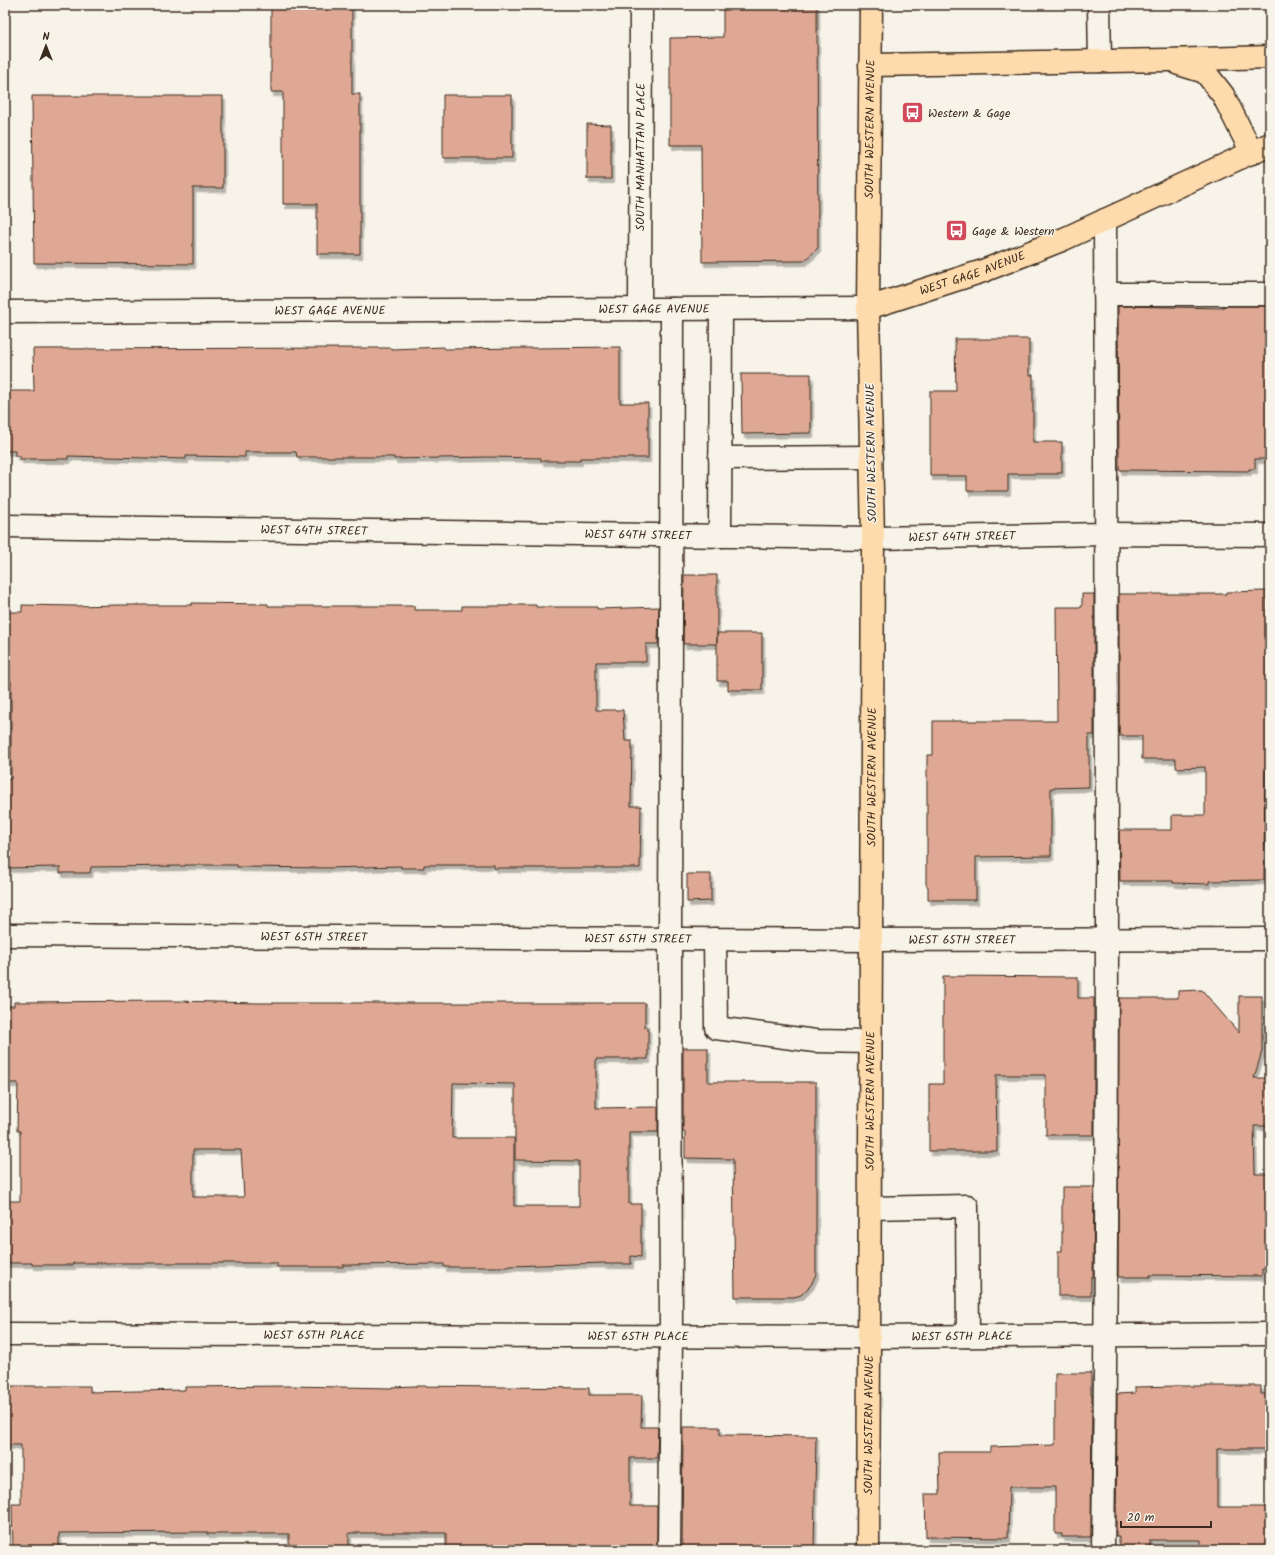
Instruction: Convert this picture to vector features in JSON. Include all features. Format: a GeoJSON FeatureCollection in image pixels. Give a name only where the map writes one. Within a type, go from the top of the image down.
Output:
{"type":"FeatureCollection","features":[{"type":"Feature","properties":{"kind":"main road","name":"SOUTH WESTERN AVENUE"},"geometry":{"type":"LineString","coordinates":[[868,1550],[873,538],[868,308],[871,5]]}},
{"type":"Feature","properties":{"kind":"main road"},"geometry":{"type":"LineString","coordinates":[[870,65],[1270,57]]}},
{"type":"Feature","properties":{"kind":"main road"},"geometry":{"type":"LineString","coordinates":[[1167,60],[1205,72],[1261,148]]}},
{"type":"Feature","properties":{"kind":"main road","name":"WEST GAGE AVENUE"},"geometry":{"type":"LineString","coordinates":[[868,308],[983,271],[1064,239],[1261,148]]}},
{"type":"Feature","properties":{"kind":"street","name":"SOUTH MANHATTAN PLACE"},"geometry":{"type":"LineString","coordinates":[[640,309],[641,5]]}},
{"type":"Feature","properties":{"kind":"street"},"geometry":{"type":"LineString","coordinates":[[1099,5],[1100,61]]}},
{"type":"Feature","properties":{"kind":"street"},"geometry":{"type":"LineString","coordinates":[[1103,1550],[1106,1335],[1108,939],[1105,220]]}},
{"type":"Feature","properties":{"kind":"street"},"geometry":{"type":"LineString","coordinates":[[1105,294],[1270,294]]}},
{"type":"Feature","properties":{"kind":"street","name":"WEST GAGE AVENUE"},"geometry":{"type":"LineString","coordinates":[[5,312],[868,308]]}},
{"type":"Feature","properties":{"kind":"street"},"geometry":{"type":"LineString","coordinates":[[669,1550],[671,1336],[670,939],[672,309]]}},
{"type":"Feature","properties":{"kind":"street"},"geometry":{"type":"LineString","coordinates":[[720,536],[721,309]]}},
{"type":"Feature","properties":{"kind":"street"},"geometry":{"type":"LineString","coordinates":[[720,458],[872,457]]}},
{"type":"Feature","properties":{"kind":"street","name":"WEST 64TH STREET"},"geometry":{"type":"LineString","coordinates":[[5,526],[873,538],[1106,534],[1270,535]]}},
{"type":"Feature","properties":{"kind":"street","name":"WEST 65TH STREET"},"geometry":{"type":"LineString","coordinates":[[5,935],[871,940],[1270,939]]}},
{"type":"Feature","properties":{"kind":"street"},"geometry":{"type":"LineString","coordinates":[[715,939],[716,1028],[815,1041],[870,1042]]}},
{"type":"Feature","properties":{"kind":"street"},"geometry":{"type":"LineString","coordinates":[[870,1208],[967,1206],[968,1336]]}},
{"type":"Feature","properties":{"kind":"street","name":"WEST 65TH PLACE"},"geometry":{"type":"LineString","coordinates":[[5,1334],[869,1337],[1270,1334]]}},
{"type":"Feature","properties":{"kind":"building"},"geometry":{"type":"Polygon","coordinates":[[[271,5],[352,5],[352,94],[360,94],[360,254],[317,254],[317,204],[283,204],[283,92],[271,92],[271,5]]]}},
{"type":"Feature","properties":{"kind":"building"},"geometry":{"type":"Polygon","coordinates":[[[723,5],[817,5],[818,248],[804,261],[702,262],[701,145],[670,145],[670,38],[723,37],[723,5]]]}},
{"type":"Feature","properties":{"kind":"building"},"geometry":{"type":"Polygon","coordinates":[[[443,95],[512,95],[512,158],[443,158],[443,95]]]}},
{"type":"Feature","properties":{"kind":"building"},"geometry":{"type":"Polygon","coordinates":[[[32,96],[223,96],[223,188],[193,188],[193,264],[34,263],[32,96]]]}},
{"type":"Feature","properties":{"kind":"building"},"geometry":{"type":"Polygon","coordinates":[[[587,124],[611,125],[611,179],[587,179],[587,124]]]}},
{"type":"Feature","properties":{"kind":"building"},"geometry":{"type":"Polygon","coordinates":[[[1118,306],[1223,308],[1223,306],[1270,306],[1270,459],[1255,459],[1255,469],[1249,469],[1249,471],[1119,470],[1118,306]]]}},
{"type":"Feature","properties":{"kind":"building"},"geometry":{"type":"Polygon","coordinates":[[[955,339],[1029,339],[1029,375],[1033,375],[1033,442],[1062,442],[1062,472],[1058,472],[1058,474],[1008,474],[1007,491],[967,491],[967,476],[930,476],[930,391],[956,391],[955,339]]]}},
{"type":"Feature","properties":{"kind":"building"},"geometry":{"type":"Polygon","coordinates":[[[444,347],[444,349],[620,347],[620,403],[648,403],[648,458],[580,458],[580,461],[541,461],[541,458],[488,457],[394,459],[394,457],[297,457],[296,452],[245,452],[245,457],[186,456],[186,459],[68,456],[68,459],[20,459],[20,456],[15,456],[15,451],[6,451],[5,449],[5,400],[7,400],[7,391],[34,391],[33,349],[391,349],[444,347]]]}},
{"type":"Feature","properties":{"kind":"building"},"geometry":{"type":"Polygon","coordinates":[[[741,374],[811,374],[811,433],[742,434],[741,374]]]}},
{"type":"Feature","properties":{"kind":"building"},"geometry":{"type":"Polygon","coordinates":[[[684,575],[717,575],[717,644],[683,644],[684,575]]]}},
{"type":"Feature","properties":{"kind":"building"},"geometry":{"type":"Polygon","coordinates":[[[1267,591],[1267,705],[1270,705],[1270,771],[1265,771],[1264,880],[1209,881],[1209,884],[1173,883],[1173,881],[1120,881],[1119,830],[1172,830],[1172,815],[1205,815],[1205,767],[1176,768],[1176,759],[1142,759],[1142,736],[1119,736],[1119,594],[1226,594],[1226,592],[1267,591]]]}},
{"type":"Feature","properties":{"kind":"building"},"geometry":{"type":"Polygon","coordinates":[[[1082,594],[1094,594],[1094,735],[1089,735],[1089,787],[1051,788],[1051,856],[976,857],[976,900],[928,900],[928,887],[926,884],[927,755],[933,755],[933,721],[1057,721],[1056,607],[1082,607],[1082,594]]]}},
{"type":"Feature","properties":{"kind":"building"},"geometry":{"type":"Polygon","coordinates":[[[192,603],[268,604],[268,606],[414,606],[414,610],[462,610],[462,606],[509,605],[536,605],[536,607],[597,607],[597,609],[659,607],[658,644],[646,644],[646,662],[596,662],[596,710],[623,710],[625,741],[632,741],[631,806],[641,806],[640,868],[494,868],[494,865],[424,865],[424,868],[401,868],[401,866],[330,868],[185,865],[91,867],[90,873],[60,873],[60,867],[5,868],[5,780],[11,779],[11,681],[5,680],[5,612],[22,612],[22,605],[192,605],[192,603]]]}},
{"type":"Feature","properties":{"kind":"building"},"geometry":{"type":"Polygon","coordinates":[[[717,633],[762,633],[762,690],[728,690],[728,681],[717,681],[717,633]]]}},
{"type":"Feature","properties":{"kind":"building"},"geometry":{"type":"Polygon","coordinates":[[[687,874],[711,874],[711,901],[687,902],[687,874]]]}},
{"type":"Feature","properties":{"kind":"building"},"geometry":{"type":"Polygon","coordinates":[[[943,976],[1078,977],[1078,998],[1094,998],[1094,1135],[1046,1135],[1046,1075],[996,1075],[997,1151],[929,1151],[929,1084],[943,1084],[943,976]]]}},
{"type":"Feature","properties":{"kind":"building"},"geometry":{"type":"Polygon","coordinates":[[[1202,990],[1239,1033],[1239,996],[1262,996],[1262,1051],[1254,1078],[1270,1078],[1270,1126],[1254,1126],[1255,1174],[1270,1174],[1270,1269],[1262,1269],[1262,1276],[1150,1275],[1150,1277],[1118,1277],[1119,998],[1178,998],[1178,991],[1202,990]]]}},
{"type":"Feature","properties":{"kind":"building"},"geometry":{"type":"Polygon","coordinates":[[[175,1001],[257,1003],[645,1003],[645,1027],[648,1027],[648,1059],[596,1059],[596,1108],[658,1107],[658,1132],[629,1132],[629,1204],[641,1204],[641,1257],[631,1256],[631,1264],[605,1263],[509,1267],[444,1267],[444,1264],[277,1267],[277,1263],[73,1263],[73,1265],[32,1265],[32,1263],[5,1263],[5,1201],[20,1201],[20,1131],[17,1131],[18,1083],[5,1083],[5,1006],[14,1006],[14,1002],[175,1001]],[[453,1083],[452,1138],[514,1138],[514,1206],[579,1206],[579,1161],[515,1160],[515,1084],[453,1083]],[[193,1150],[193,1197],[244,1197],[241,1150],[193,1150]]]}},
{"type":"Feature","properties":{"kind":"building"},"geometry":{"type":"Polygon","coordinates":[[[683,1048],[708,1048],[708,1082],[816,1082],[816,1274],[811,1285],[801,1295],[794,1297],[735,1297],[733,1159],[685,1158],[685,1132],[683,1132],[683,1048]]]}},
{"type":"Feature","properties":{"kind":"building"},"geometry":{"type":"Polygon","coordinates":[[[1062,1187],[1094,1187],[1093,1277],[1091,1277],[1091,1296],[1058,1296],[1058,1251],[1062,1251],[1062,1187]]]}},
{"type":"Feature","properties":{"kind":"building"},"geometry":{"type":"Polygon","coordinates":[[[1055,1373],[1091,1373],[1091,1537],[1062,1537],[1062,1534],[1055,1534],[1055,1487],[1009,1487],[1008,1538],[926,1537],[925,1494],[940,1494],[939,1452],[990,1452],[990,1447],[1055,1445],[1055,1373]]]}},
{"type":"Feature","properties":{"kind":"building"},"geometry":{"type":"Polygon","coordinates":[[[5,1386],[90,1386],[90,1392],[185,1390],[185,1387],[289,1386],[392,1388],[414,1386],[589,1388],[589,1395],[642,1395],[641,1427],[658,1427],[657,1458],[630,1458],[630,1506],[657,1506],[657,1550],[446,1550],[446,1533],[349,1533],[349,1550],[289,1550],[289,1534],[207,1534],[207,1532],[59,1533],[59,1550],[13,1550],[12,1504],[21,1504],[21,1445],[5,1445],[5,1386]]]}},
{"type":"Feature","properties":{"kind":"building"},"geometry":{"type":"Polygon","coordinates":[[[1261,1386],[1261,1394],[1270,1394],[1270,1449],[1217,1449],[1217,1507],[1270,1507],[1270,1541],[1266,1541],[1266,1550],[1201,1550],[1201,1540],[1150,1540],[1150,1547],[1147,1547],[1147,1550],[1119,1550],[1119,1537],[1116,1537],[1117,1394],[1135,1393],[1135,1387],[1261,1386]]]}},
{"type":"Feature","properties":{"kind":"building"},"geometry":{"type":"Polygon","coordinates":[[[683,1427],[720,1427],[720,1435],[816,1436],[814,1550],[682,1550],[683,1427]]]}},
{"type":"Feature","properties":{"kind":"place","name":"Western & Gage"},"geometry":{"type":"Point","coordinates":[912,113]}},
{"type":"Feature","properties":{"kind":"place","name":"Gage & Western"},"geometry":{"type":"Point","coordinates":[957,231]}}]}
